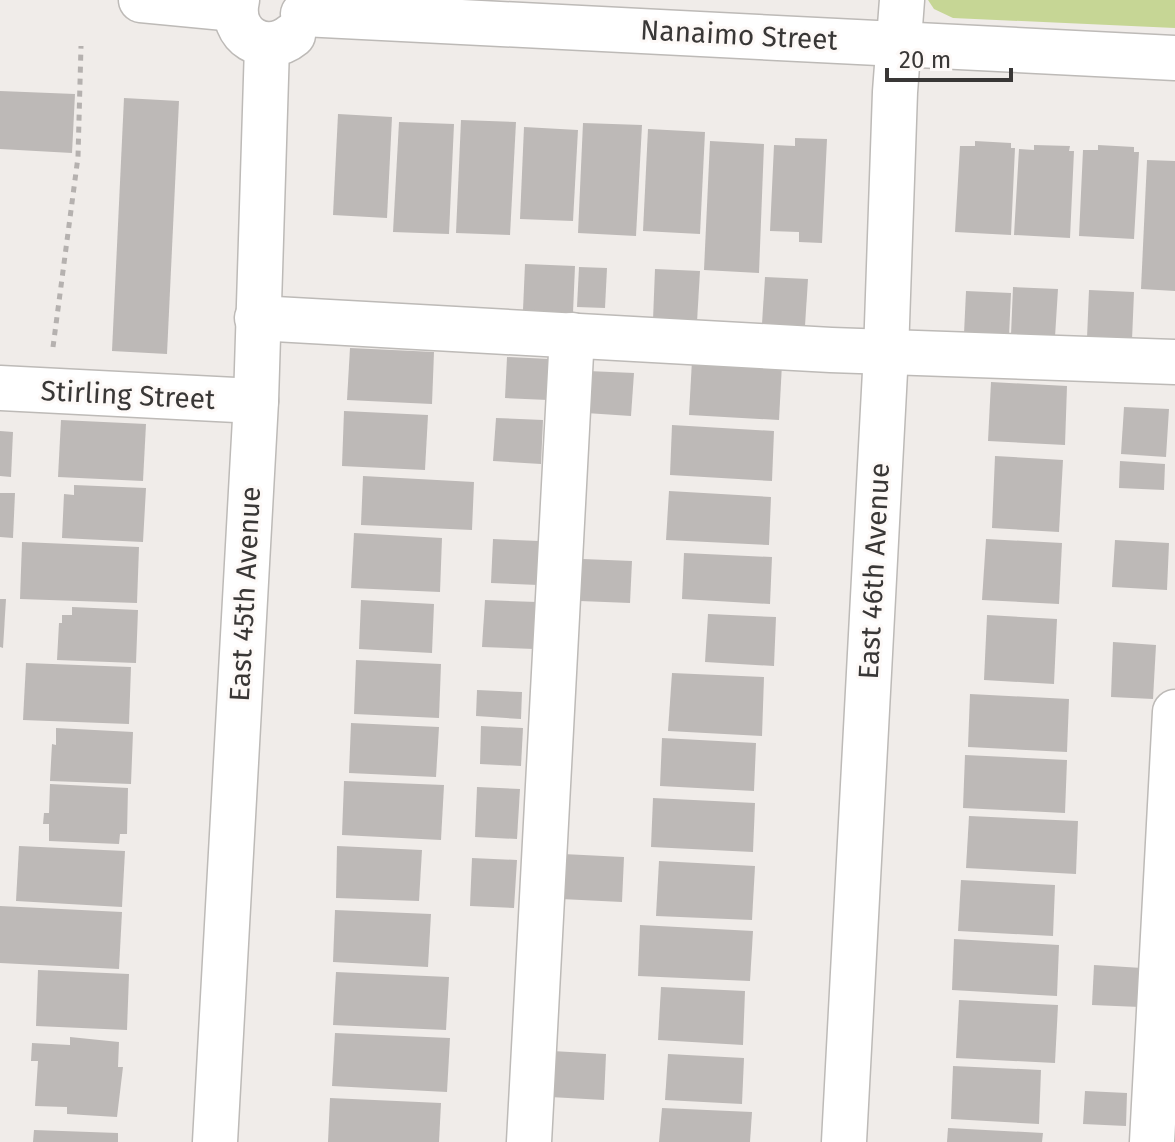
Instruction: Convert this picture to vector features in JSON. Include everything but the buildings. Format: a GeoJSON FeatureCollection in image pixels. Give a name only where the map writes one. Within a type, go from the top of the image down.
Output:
{"type":"FeatureCollection","features":[{"type":"Feature","properties":{"kind":"street"},"geometry":{"type":"LineString","coordinates":[[141,0],[236,5],[240,30],[257,43],[267,46],[287,40],[296,33],[302,7]]}},
{"type":"Feature","properties":{"kind":"street","name":"East 46th Avenue"},"geometry":{"type":"LineString","coordinates":[[844,1142],[902,0]]}},
{"type":"Feature","properties":{"kind":"street","name":"Nanaimo Street"},"geometry":{"type":"LineString","coordinates":[[302,7],[586,14],[899,44],[1175,58]]}},
{"type":"Feature","properties":{"kind":"street","name":"East 45th Avenue"},"geometry":{"type":"LineString","coordinates":[[215,1142],[256,401],[267,46]]}},
{"type":"Feature","properties":{"kind":"street"},"geometry":{"type":"LineString","coordinates":[[257,318],[886,353],[1175,362]]}},
{"type":"Feature","properties":{"kind":"street"},"geometry":{"type":"LineString","coordinates":[[529,1142],[572,335]]}},
{"type":"Feature","properties":{"kind":"street","name":"Stirling Street"},"geometry":{"type":"LineString","coordinates":[[0,388],[256,401]]}},
{"type":"Feature","properties":{"kind":"street"},"geometry":{"type":"LineString","coordinates":[[1152,1142],[1175,712]]}},
{"type":"Feature","properties":{"kind":"path"},"geometry":{"type":"LineString","coordinates":[[52,349],[78,157],[81,46]]}},
{"type":"Feature","properties":{"kind":"green space"},"geometry":{"type":"Polygon","coordinates":[[[928,0],[1175,0],[1175,28],[953,18],[934,9],[928,0]]]}}]}
